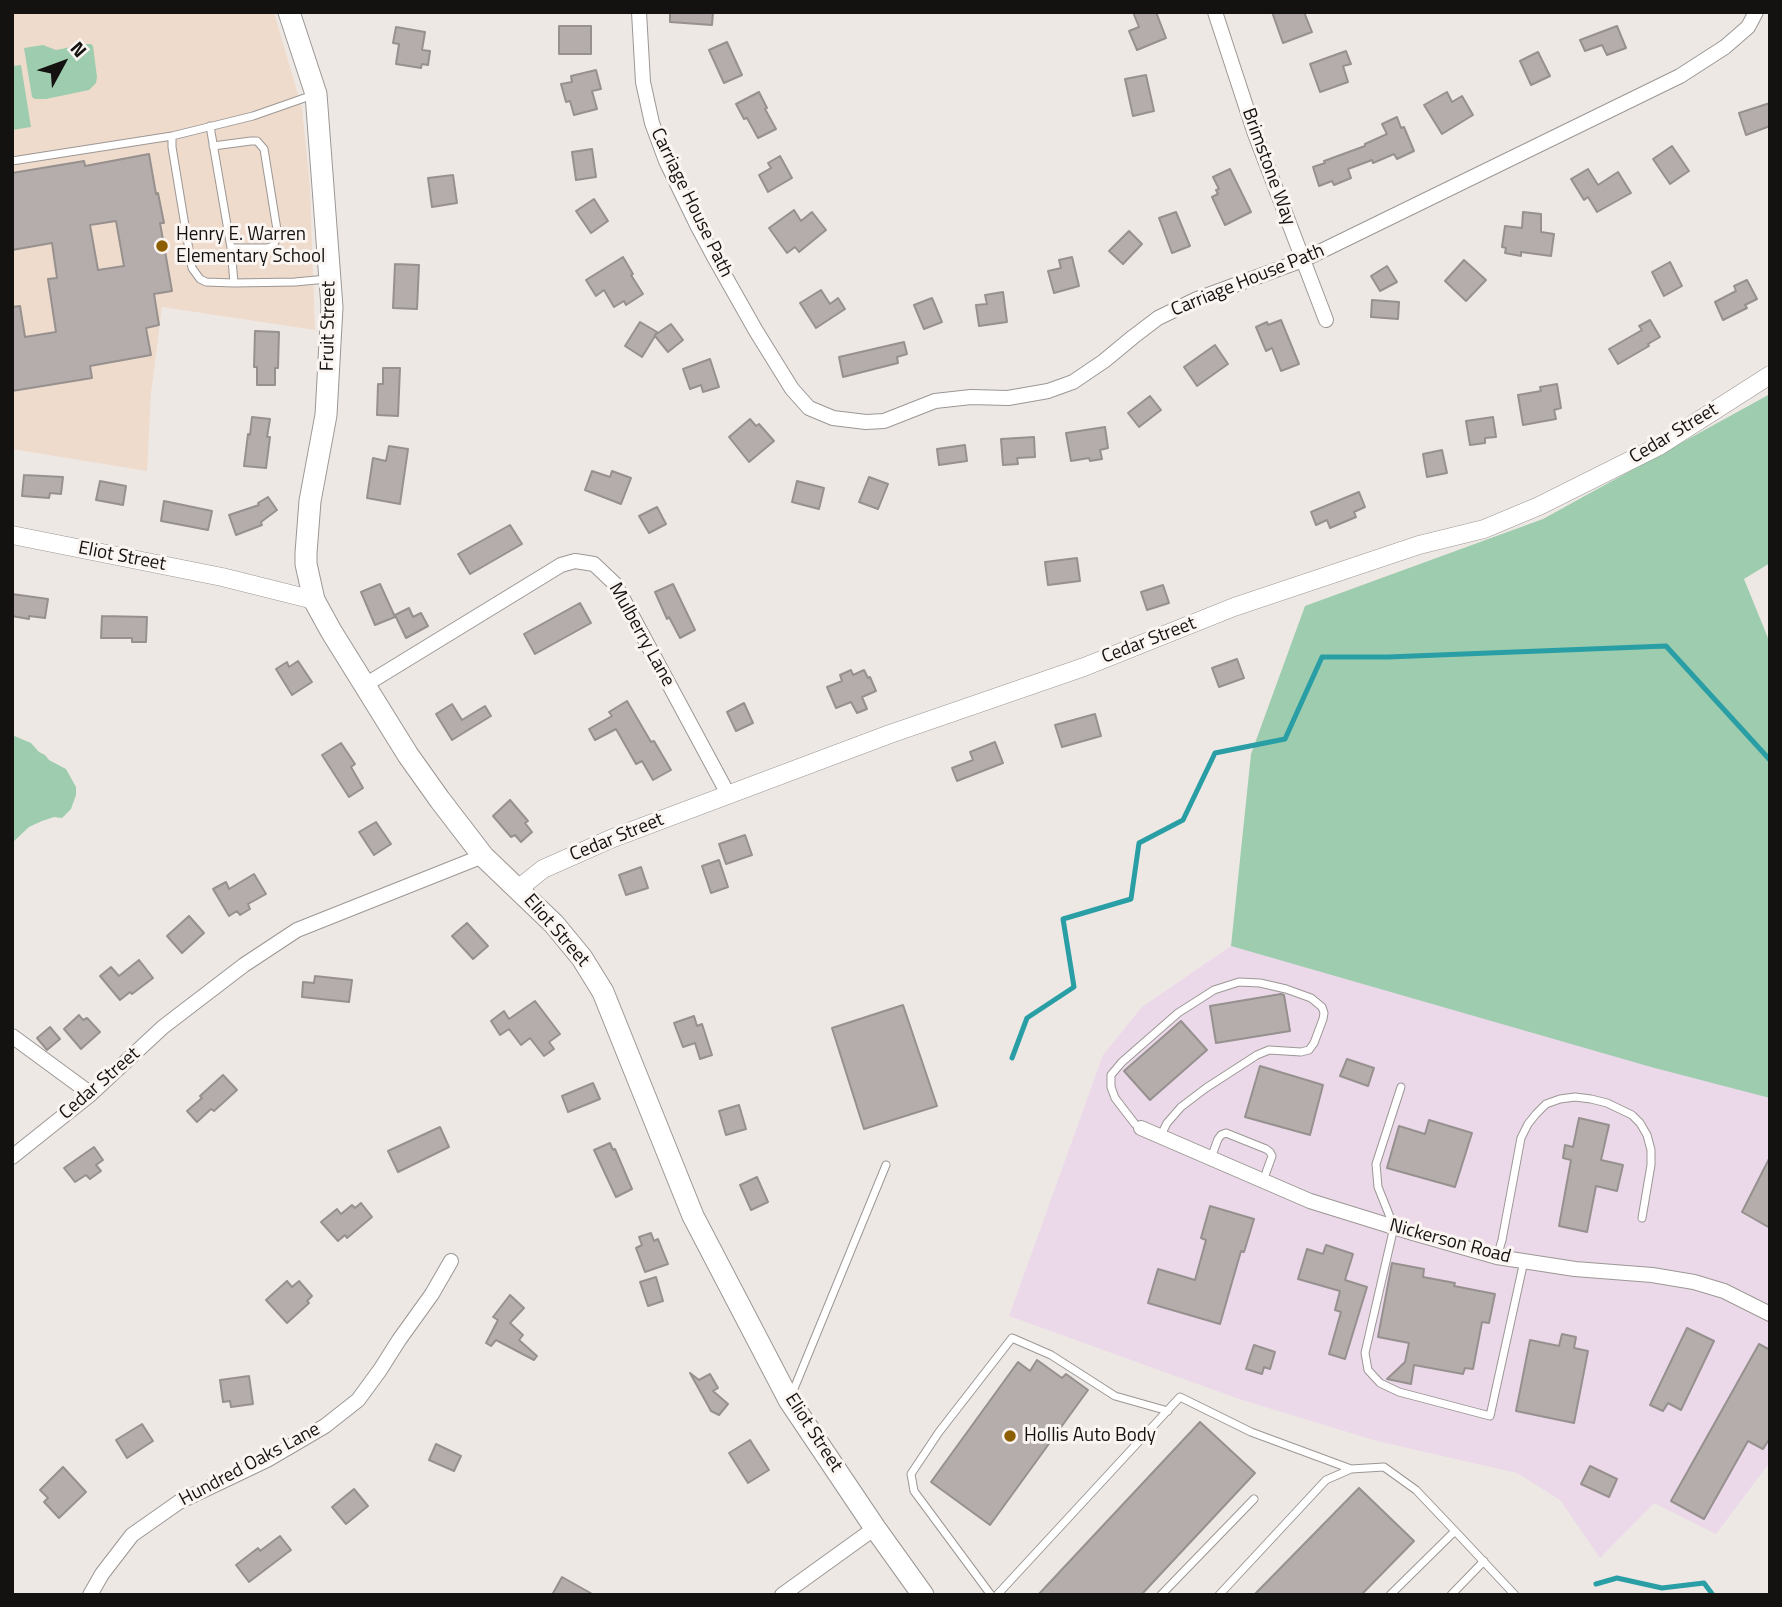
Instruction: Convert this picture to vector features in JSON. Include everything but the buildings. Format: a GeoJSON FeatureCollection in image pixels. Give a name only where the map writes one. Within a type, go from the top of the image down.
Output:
{"type":"FeatureCollection","features":[{"type":"Feature","properties":{"kind":"main road","name":"Fruit Street"},"geometry":{"type":"LineString","coordinates":[[289,12],[316,94],[331,279],[326,415],[310,501],[306,553],[314,600]]}},
{"type":"Feature","properties":{"kind":"main road","name":"Eliot Street"},"geometry":{"type":"LineString","coordinates":[[314,600],[408,755],[440,800],[483,856],[554,924],[582,958],[603,992],[693,1216],[789,1400],[923,1595]]}},
{"type":"Feature","properties":{"kind":"street","name":"Carriage House Path"},"geometry":{"type":"LineString","coordinates":[[639,12],[643,82],[652,123],[666,161],[687,204],[756,331],[792,389],[809,408],[833,418],[866,422],[884,421],[935,401],[971,397],[1008,398],[1048,391],[1073,382],[1158,318],[1197,299],[1303,260],[1680,76],[1725,47],[1748,27],[1756,12]]}},
{"type":"Feature","properties":{"kind":"street","name":"Brimstone Way"},"geometry":{"type":"LineString","coordinates":[[1215,12],[1255,134],[1326,320]]}},
{"type":"Feature","properties":{"kind":"street","name":"Cedar Street"},"geometry":{"type":"LineString","coordinates":[[518,889],[542,869],[601,843],[890,733],[1084,667],[1234,607],[1419,545],[1485,529],[1539,506],[1659,446],[1770,375]]}},
{"type":"Feature","properties":{"kind":"street","name":"Eliot Street"},"geometry":{"type":"LineString","coordinates":[[12,536],[222,577],[314,600]]}},
{"type":"Feature","properties":{"kind":"street","name":"Mulberry Lane"},"geometry":{"type":"LineString","coordinates":[[365,685],[561,565],[575,561],[594,564],[615,584],[728,794]]}},
{"type":"Feature","properties":{"kind":"street","name":"Cedar Street"},"geometry":{"type":"LineString","coordinates":[[12,1157],[91,1094],[163,1027],[244,965],[297,930],[483,856]]}},
{"type":"Feature","properties":{"kind":"street"},"geometry":{"type":"LineString","coordinates":[[12,1036],[91,1094]]}},
{"type":"Feature","properties":{"kind":"street","name":"Nickerson Road"},"geometry":{"type":"LineString","coordinates":[[1141,1128],[1310,1201],[1394,1227],[1524,1261],[1694,1282],[1724,1291],[1770,1314]]}},
{"type":"Feature","properties":{"kind":"street","name":"Hundred Oaks Lane"},"geometry":{"type":"LineString","coordinates":[[90,1595],[102,1574],[132,1535],[179,1502],[267,1460],[325,1426],[358,1400],[432,1294],[451,1261]]}},
{"type":"Feature","properties":{"kind":"street"},"geometry":{"type":"LineString","coordinates":[[782,1595],[875,1528]]}},
{"type":"Feature","properties":{"kind":"lane"},"geometry":{"type":"LineString","coordinates":[[12,161],[172,136],[253,116],[316,94]]}},
{"type":"Feature","properties":{"kind":"lane"},"geometry":{"type":"LineString","coordinates":[[210,126],[231,248],[234,283]]}},
{"type":"Feature","properties":{"kind":"lane"},"geometry":{"type":"LineString","coordinates":[[172,136],[192,268],[200,279],[206,282],[234,283],[331,279]]}},
{"type":"Feature","properties":{"kind":"lane"},"geometry":{"type":"LineString","coordinates":[[213,146],[257,141],[264,149],[278,236],[273,246],[267,248],[231,248]]}},
{"type":"Feature","properties":{"kind":"lane"},"geometry":{"type":"LineString","coordinates":[[1141,1128],[1115,1098],[1111,1075],[1178,1013],[1214,990],[1239,982],[1260,983],[1286,989],[1311,999],[1322,1007],[1323,1019],[1309,1050],[1269,1050],[1257,1055],[1181,1107],[1167,1123],[1160,1137]]}},
{"type":"Feature","properties":{"kind":"lane"},"geometry":{"type":"LineString","coordinates":[[1401,1087],[1376,1164],[1378,1187],[1394,1227],[1365,1353],[1368,1370],[1380,1383],[1399,1392],[1490,1416],[1524,1261]]}},
{"type":"Feature","properties":{"kind":"lane"},"geometry":{"type":"LineString","coordinates":[[1497,1256],[1521,1138],[1536,1114],[1546,1104],[1560,1099],[1574,1097],[1607,1103],[1632,1115],[1640,1123],[1651,1150],[1642,1218]]}},
{"type":"Feature","properties":{"kind":"lane"},"geometry":{"type":"LineString","coordinates":[[1211,1158],[1221,1135],[1226,1133],[1266,1149],[1272,1156],[1263,1181]]}},
{"type":"Feature","properties":{"kind":"lane"},"geometry":{"type":"LineString","coordinates":[[789,1400],[886,1165]]}},
{"type":"Feature","properties":{"kind":"lane"},"geometry":{"type":"LineString","coordinates":[[990,1595],[914,1491],[911,1474],[939,1432],[1012,1338],[1051,1354],[1115,1396],[1168,1411]]}},
{"type":"Feature","properties":{"kind":"lane"},"geometry":{"type":"LineString","coordinates":[[997,1595],[1180,1397],[1251,1432],[1351,1469]]}},
{"type":"Feature","properties":{"kind":"lane"},"geometry":{"type":"LineString","coordinates":[[1219,1595],[1326,1480],[1351,1469],[1384,1467],[1416,1490],[1515,1595]]}},
{"type":"Feature","properties":{"kind":"lane"},"geometry":{"type":"LineString","coordinates":[[1161,1595],[1254,1499]]}},
{"type":"Feature","properties":{"kind":"lane"},"geometry":{"type":"LineString","coordinates":[[1390,1595],[1455,1531]]}},
{"type":"Feature","properties":{"kind":"lane"},"geometry":{"type":"LineString","coordinates":[[1451,1595],[1484,1561]]}},
{"type":"Feature","properties":{"kind":"shaded area","name":"Henry E. Warren Elementary School"},"geometry":{"type":"Polygon","coordinates":[[[12,12],[274,12],[302,108],[310,186],[315,330],[162,307],[151,393],[147,471],[12,449],[12,12]]]}},
{"type":"Feature","properties":{"kind":"shaded area"},"geometry":{"type":"Polygon","coordinates":[[[1231,946],[1770,1096],[1770,1462],[1716,1534],[1654,1503],[1600,1558],[1560,1500],[1517,1473],[1377,1441],[1242,1400],[1009,1316],[1103,1055],[1142,1007],[1231,946]]]}},
{"type":"Feature","properties":{"kind":"green space"},"geometry":{"type":"Polygon","coordinates":[[[86,44],[93,46],[97,77],[96,83],[89,90],[46,99],[32,97],[24,48],[43,45],[56,50],[86,44]]]}},
{"type":"Feature","properties":{"kind":"green space"},"geometry":{"type":"Polygon","coordinates":[[[21,65],[31,127],[12,130],[12,66],[21,65]]]}},
{"type":"Feature","properties":{"kind":"green space"},"geometry":{"type":"Polygon","coordinates":[[[1770,394],[1770,563],[1744,579],[1770,643],[1770,1098],[1651,1067],[1231,946],[1251,754],[1305,606],[1543,519],[1770,394]]]}},
{"type":"Feature","properties":{"kind":"green space"},"geometry":{"type":"Polygon","coordinates":[[[12,735],[31,743],[49,760],[66,769],[76,787],[76,795],[71,809],[62,818],[54,817],[29,827],[12,843],[12,735]]]}},
{"type":"Feature","properties":{"kind":"waterway"},"geometry":{"type":"LineString","coordinates":[[1012,1058],[1027,1018],[1074,987],[1063,919],[1131,899],[1139,843],[1183,820],[1215,753],[1285,739],[1322,657],[1388,657],[1666,646],[1770,760]]}},
{"type":"Feature","properties":{"kind":"waterway"},"geometry":{"type":"LineString","coordinates":[[1596,1584],[1617,1578],[1662,1588],[1704,1583],[1713,1595]]}},
{"type":"Feature","properties":{"kind":"place","name":"Henry E. Warren Elementary School"},"geometry":{"type":"Point","coordinates":[162,246]}},
{"type":"Feature","properties":{"kind":"place","name":"Hollis Auto Body"},"geometry":{"type":"Point","coordinates":[1010,1436]}}]}
